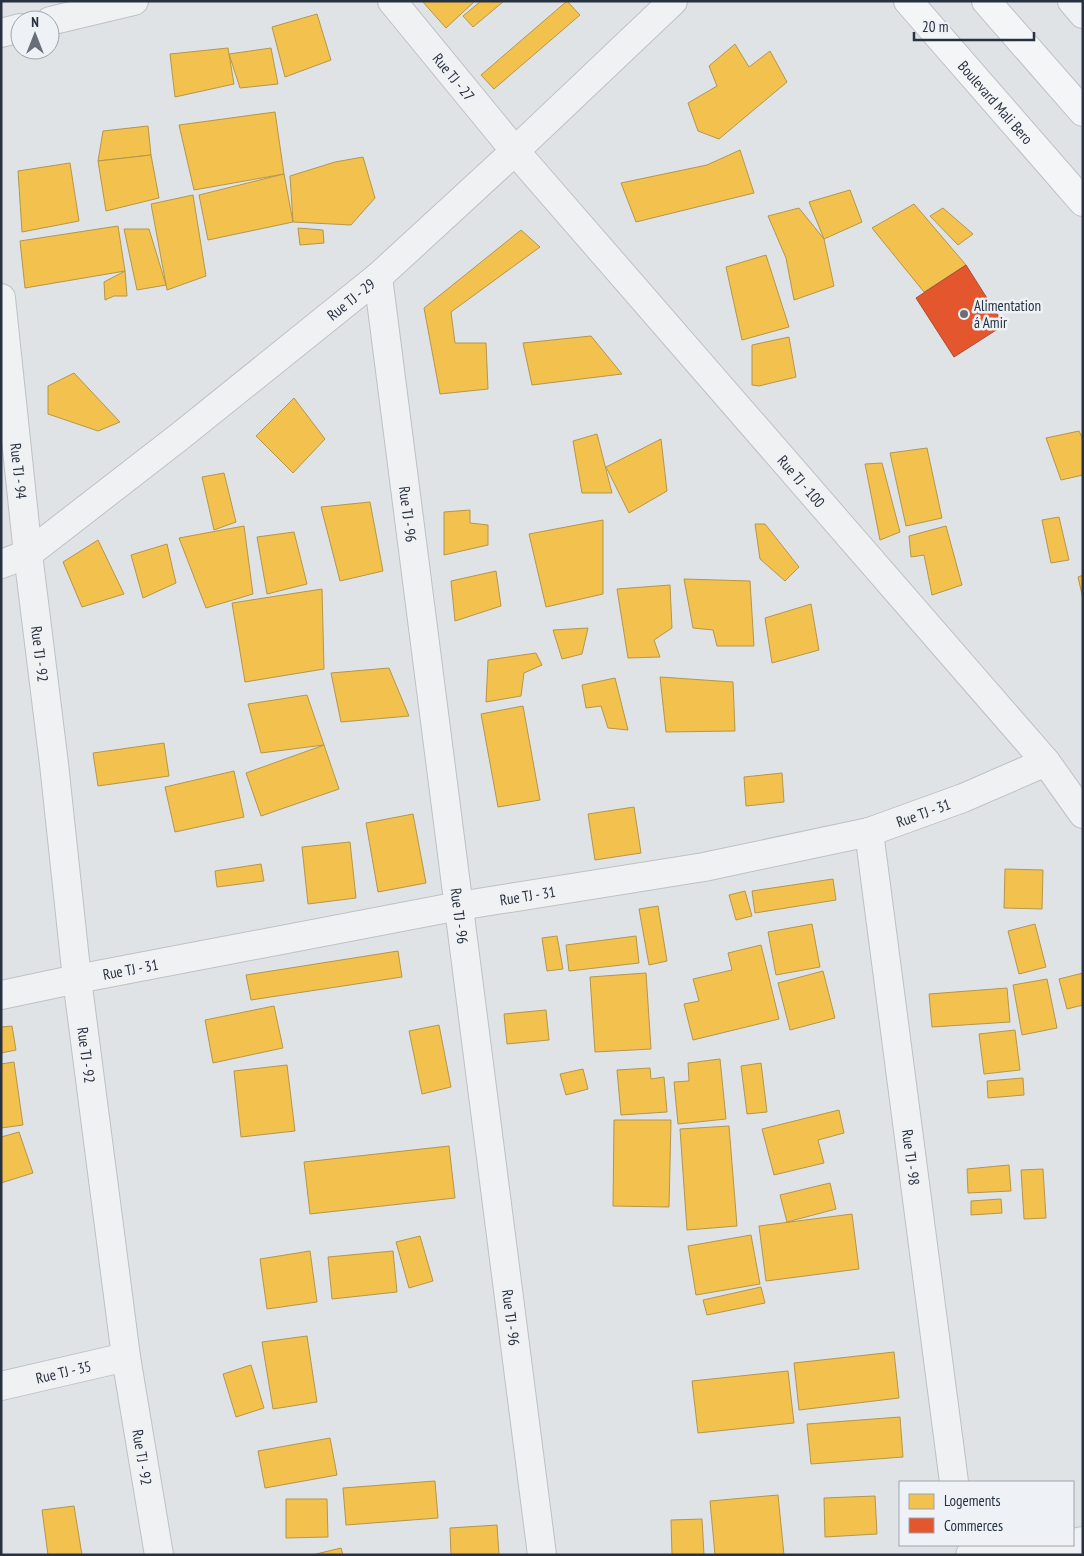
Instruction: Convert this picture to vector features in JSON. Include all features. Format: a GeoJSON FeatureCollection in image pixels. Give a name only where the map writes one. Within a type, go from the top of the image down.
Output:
{"type":"FeatureCollection","features":[{"type":"Feature","properties":{"kind":"main road","name":"Boulevard Mali Bero"},"geometry":{"type":"LineString","coordinates":[[908,1],[1083,202]]}},
{"type":"Feature","properties":{"kind":"main road"},"geometry":{"type":"LineString","coordinates":[[986,1],[1083,112]]}},
{"type":"Feature","properties":{"kind":"street"},"geometry":{"type":"LineString","coordinates":[[60,19],[134,1]]}},
{"type":"Feature","properties":{"kind":"street","name":"Rue TJ - 27"},"geometry":{"type":"LineString","coordinates":[[392,1],[515,151]]}},
{"type":"Feature","properties":{"kind":"street","name":"Rue TJ - 29"},"geometry":{"type":"LineString","coordinates":[[1,564],[28,554],[179,437],[378,277],[515,151],[673,1]]}},
{"type":"Feature","properties":{"kind":"street"},"geometry":{"type":"LineString","coordinates":[[1072,1],[1083,14]]}},
{"type":"Feature","properties":{"kind":"street","name":"Rue TJ - 100"},"geometry":{"type":"LineString","coordinates":[[515,151],[1046,762],[1083,814]]}},
{"type":"Feature","properties":{"kind":"street","name":"Rue TJ - 96"},"geometry":{"type":"LineString","coordinates":[[378,277],[542,1555]]}},
{"type":"Feature","properties":{"kind":"street","name":"Rue TJ - 94"},"geometry":{"type":"LineString","coordinates":[[1,298],[28,554]]}},
{"type":"Feature","properties":{"kind":"street","name":"Rue TJ - 92"},"geometry":{"type":"LineString","coordinates":[[28,554],[54,764],[77,979],[126,1358],[159,1555]]}},
{"type":"Feature","properties":{"kind":"street","name":"Rue TJ - 31"},"geometry":{"type":"LineString","coordinates":[[1,995],[459,906],[704,867],[869,832],[964,798],[1046,762]]}},
{"type":"Feature","properties":{"kind":"street","name":"Rue TJ - 98"},"geometry":{"type":"LineString","coordinates":[[869,832],[954,1481]]}},
{"type":"Feature","properties":{"kind":"street","name":"Rue TJ - 35"},"geometry":{"type":"LineString","coordinates":[[1,1386],[126,1358]]}},
{"type":"Feature","properties":{"kind":"street"},"geometry":{"type":"LineString","coordinates":[[970,1555],[1046,1546]]}},
{"type":"Feature","properties":{"kind":"building: Logements"},"geometry":{"type":"Polygon","coordinates":[[[422,1],[475,1],[446,28],[422,1]]]}},
{"type":"Feature","properties":{"kind":"building: Logements"},"geometry":{"type":"Polygon","coordinates":[[[481,1],[504,1],[473,27],[463,16],[481,1]]]}},
{"type":"Feature","properties":{"kind":"building: Logements"},"geometry":{"type":"Polygon","coordinates":[[[567,1],[580,15],[494,89],[481,75],[567,1]]]}},
{"type":"Feature","properties":{"kind":"building: Logements"},"geometry":{"type":"Polygon","coordinates":[[[317,14],[331,60],[285,77],[272,27],[317,14]]]}},
{"type":"Feature","properties":{"kind":"building: Logements"},"geometry":{"type":"Polygon","coordinates":[[[735,44],[749,67],[770,51],[787,82],[719,139],[698,131],[688,103],[717,86],[709,66],[735,44]]]}},
{"type":"Feature","properties":{"kind":"building: Logements"},"geometry":{"type":"Polygon","coordinates":[[[228,48],[234,84],[175,97],[170,54],[228,48]]]}},
{"type":"Feature","properties":{"kind":"building: Logements"},"geometry":{"type":"Polygon","coordinates":[[[271,48],[278,84],[240,88],[229,54],[271,48]]]}},
{"type":"Feature","properties":{"kind":"building: Logements"},"geometry":{"type":"Polygon","coordinates":[[[275,112],[284,174],[194,190],[179,125],[275,112]]]}},
{"type":"Feature","properties":{"kind":"building: Logements"},"geometry":{"type":"Polygon","coordinates":[[[148,126],[151,155],[98,161],[103,131],[148,126]]]}},
{"type":"Feature","properties":{"kind":"building: Logements"},"geometry":{"type":"Polygon","coordinates":[[[740,150],[754,193],[636,222],[621,183],[707,165],[740,150]]]}},
{"type":"Feature","properties":{"kind":"building: Logements"},"geometry":{"type":"Polygon","coordinates":[[[151,155],[159,198],[106,211],[98,161],[151,155]]]}},
{"type":"Feature","properties":{"kind":"building: Logements"},"geometry":{"type":"Polygon","coordinates":[[[363,157],[375,198],[351,225],[293,222],[290,176],[335,162],[363,157]]]}},
{"type":"Feature","properties":{"kind":"building: Logements"},"geometry":{"type":"Polygon","coordinates":[[[70,163],[79,221],[22,232],[18,171],[70,163]]]}},
{"type":"Feature","properties":{"kind":"building: Logements"},"geometry":{"type":"Polygon","coordinates":[[[284,174],[293,222],[208,240],[199,195],[284,174]]]}},
{"type":"Feature","properties":{"kind":"building: Logements"},"geometry":{"type":"Polygon","coordinates":[[[850,190],[862,222],[824,239],[809,202],[850,190]]]}},
{"type":"Feature","properties":{"kind":"building: Logements"},"geometry":{"type":"Polygon","coordinates":[[[193,195],[206,276],[167,290],[151,204],[193,195]]]}},
{"type":"Feature","properties":{"kind":"building: Logements"},"geometry":{"type":"Polygon","coordinates":[[[914,204],[966,265],[924,292],[872,228],[914,204]]]}},
{"type":"Feature","properties":{"kind":"building: Logements"},"geometry":{"type":"Polygon","coordinates":[[[799,208],[824,239],[834,286],[794,300],[786,258],[768,216],[799,208]]]}},
{"type":"Feature","properties":{"kind":"building: Logements"},"geometry":{"type":"Polygon","coordinates":[[[943,208],[973,234],[958,245],[930,216],[943,208]]]}},
{"type":"Feature","properties":{"kind":"building: Logements"},"geometry":{"type":"Polygon","coordinates":[[[118,226],[125,271],[25,288],[20,241],[118,226]]]}},
{"type":"Feature","properties":{"kind":"building: Logements"},"geometry":{"type":"Polygon","coordinates":[[[298,228],[323,230],[324,243],[300,245],[298,228]]]}},
{"type":"Feature","properties":{"kind":"building: Logements"},"geometry":{"type":"Polygon","coordinates":[[[124,229],[149,229],[166,285],[137,290],[124,229]]]}},
{"type":"Feature","properties":{"kind":"building: Logements"},"geometry":{"type":"Polygon","coordinates":[[[521,230],[540,247],[451,312],[455,343],[486,343],[488,389],[440,394],[424,308],[521,230]]]}},
{"type":"Feature","properties":{"kind":"building: Logements"},"geometry":{"type":"Polygon","coordinates":[[[766,255],[789,327],[742,340],[726,267],[766,255]]]}},
{"type":"Feature","properties":{"kind":"building: Logements"},"geometry":{"type":"Polygon","coordinates":[[[125,271],[127,296],[114,296],[105,300],[104,282],[125,271]]]}},
{"type":"Feature","properties":{"kind":"building: Logements"},"geometry":{"type":"Polygon","coordinates":[[[591,336],[622,374],[532,385],[523,343],[591,336]]]}},
{"type":"Feature","properties":{"kind":"building: Logements"},"geometry":{"type":"Polygon","coordinates":[[[789,337],[796,377],[759,386],[752,385],[752,345],[789,337]]]}},
{"type":"Feature","properties":{"kind":"building: Logements"},"geometry":{"type":"Polygon","coordinates":[[[74,373],[120,422],[98,431],[48,414],[48,386],[74,373]]]}},
{"type":"Feature","properties":{"kind":"building: Logements"},"geometry":{"type":"Polygon","coordinates":[[[294,398],[325,439],[293,473],[256,436],[294,398]]]}},
{"type":"Feature","properties":{"kind":"building: Logements"},"geometry":{"type":"Polygon","coordinates":[[[1079,431],[1083,439],[1083,475],[1061,480],[1046,438],[1079,431]]]}},
{"type":"Feature","properties":{"kind":"building: Logements"},"geometry":{"type":"Polygon","coordinates":[[[597,434],[612,493],[582,493],[573,441],[597,434]]]}},
{"type":"Feature","properties":{"kind":"building: Logements"},"geometry":{"type":"Polygon","coordinates":[[[661,439],[667,491],[629,513],[606,467],[661,439]]]}},
{"type":"Feature","properties":{"kind":"building: Logements"},"geometry":{"type":"Polygon","coordinates":[[[927,448],[942,518],[906,526],[890,453],[927,448]]]}},
{"type":"Feature","properties":{"kind":"building: Logements"},"geometry":{"type":"Polygon","coordinates":[[[882,463],[900,532],[880,540],[865,464],[882,463]]]}},
{"type":"Feature","properties":{"kind":"building: Logements"},"geometry":{"type":"Polygon","coordinates":[[[224,473],[236,522],[214,530],[202,477],[224,473]]]}},
{"type":"Feature","properties":{"kind":"building: Logements"},"geometry":{"type":"Polygon","coordinates":[[[370,502],[383,571],[340,581],[321,507],[370,502]]]}},
{"type":"Feature","properties":{"kind":"building: Logements"},"geometry":{"type":"Polygon","coordinates":[[[470,510],[470,523],[488,525],[488,545],[444,555],[444,512],[470,510]]]}},
{"type":"Feature","properties":{"kind":"building: Logements"},"geometry":{"type":"Polygon","coordinates":[[[1059,517],[1069,560],[1051,563],[1042,520],[1059,517]]]}},
{"type":"Feature","properties":{"kind":"building: Logements"},"geometry":{"type":"Polygon","coordinates":[[[603,520],[603,594],[546,607],[529,534],[603,520]]]}},
{"type":"Feature","properties":{"kind":"building: Logements"},"geometry":{"type":"Polygon","coordinates":[[[755,524],[765,524],[799,567],[785,581],[760,559],[755,524]]]}},
{"type":"Feature","properties":{"kind":"building: Logements"},"geometry":{"type":"Polygon","coordinates":[[[244,526],[253,594],[206,608],[179,538],[244,526]]]}},
{"type":"Feature","properties":{"kind":"building: Logements"},"geometry":{"type":"Polygon","coordinates":[[[946,526],[962,585],[932,595],[924,555],[911,557],[909,536],[946,526]]]}},
{"type":"Feature","properties":{"kind":"building: Logements"},"geometry":{"type":"Polygon","coordinates":[[[294,532],[307,584],[267,594],[257,537],[294,532]]]}},
{"type":"Feature","properties":{"kind":"building: Logements"},"geometry":{"type":"Polygon","coordinates":[[[98,540],[124,594],[82,607],[63,562],[98,540]]]}},
{"type":"Feature","properties":{"kind":"building: Logements"},"geometry":{"type":"Polygon","coordinates":[[[167,544],[176,583],[143,598],[131,555],[167,544]]]}},
{"type":"Feature","properties":{"kind":"building: Logements"},"geometry":{"type":"Polygon","coordinates":[[[496,571],[501,606],[455,621],[451,581],[496,571]]]}},
{"type":"Feature","properties":{"kind":"building: Logements"},"geometry":{"type":"Polygon","coordinates":[[[1083,575],[1083,599],[1078,577],[1083,575]]]}},
{"type":"Feature","properties":{"kind":"building: Logements"},"geometry":{"type":"Polygon","coordinates":[[[684,579],[750,581],[754,646],[717,646],[713,630],[693,628],[684,579]]]}},
{"type":"Feature","properties":{"kind":"building: Logements"},"geometry":{"type":"Polygon","coordinates":[[[670,585],[672,628],[654,640],[660,657],[628,658],[617,589],[670,585]]]}},
{"type":"Feature","properties":{"kind":"building: Logements"},"geometry":{"type":"Polygon","coordinates":[[[322,589],[324,669],[245,682],[232,603],[322,589]]]}},
{"type":"Feature","properties":{"kind":"building: Logements"},"geometry":{"type":"Polygon","coordinates":[[[811,604],[819,650],[772,663],[765,618],[811,604]]]}},
{"type":"Feature","properties":{"kind":"building: Logements"},"geometry":{"type":"Polygon","coordinates":[[[588,628],[582,654],[562,659],[553,630],[588,628]]]}},
{"type":"Feature","properties":{"kind":"building: Logements"},"geometry":{"type":"Polygon","coordinates":[[[536,653],[542,665],[524,673],[521,696],[486,702],[488,660],[536,653]]]}},
{"type":"Feature","properties":{"kind":"building: Logements"},"geometry":{"type":"Polygon","coordinates":[[[389,668],[409,716],[341,722],[331,673],[389,668]]]}},
{"type":"Feature","properties":{"kind":"building: Logements"},"geometry":{"type":"Polygon","coordinates":[[[660,677],[733,682],[735,731],[666,732],[660,677]]]}},
{"type":"Feature","properties":{"kind":"building: Logements"},"geometry":{"type":"Polygon","coordinates":[[[615,678],[628,730],[608,728],[601,706],[586,708],[582,685],[615,678]]]}},
{"type":"Feature","properties":{"kind":"building: Logements"},"geometry":{"type":"Polygon","coordinates":[[[307,695],[324,745],[261,753],[248,704],[307,695]]]}},
{"type":"Feature","properties":{"kind":"building: Logements"},"geometry":{"type":"Polygon","coordinates":[[[523,706],[540,800],[498,807],[481,714],[523,706]]]}},
{"type":"Feature","properties":{"kind":"building: Logements"},"geometry":{"type":"Polygon","coordinates":[[[164,743],[169,776],[98,786],[93,753],[164,743]]]}},
{"type":"Feature","properties":{"kind":"building: Logements"},"geometry":{"type":"Polygon","coordinates":[[[324,745],[339,789],[261,816],[246,773],[324,745]]]}},
{"type":"Feature","properties":{"kind":"building: Logements"},"geometry":{"type":"Polygon","coordinates":[[[234,771],[244,817],[175,832],[165,787],[234,771]]]}},
{"type":"Feature","properties":{"kind":"building: Logements"},"geometry":{"type":"Polygon","coordinates":[[[782,773],[784,802],[746,806],[744,777],[782,773]]]}},
{"type":"Feature","properties":{"kind":"building: Logements"},"geometry":{"type":"Polygon","coordinates":[[[634,807],[641,853],[595,860],[588,814],[634,807]]]}},
{"type":"Feature","properties":{"kind":"building: Logements"},"geometry":{"type":"Polygon","coordinates":[[[413,814],[426,883],[378,892],[366,823],[413,814]]]}},
{"type":"Feature","properties":{"kind":"building: Logements"},"geometry":{"type":"Polygon","coordinates":[[[350,842],[356,898],[308,904],[302,847],[350,842]]]}},
{"type":"Feature","properties":{"kind":"building: Logements"},"geometry":{"type":"Polygon","coordinates":[[[261,864],[264,881],[217,887],[215,871],[261,864]]]}},
{"type":"Feature","properties":{"kind":"building: Logements"},"geometry":{"type":"Polygon","coordinates":[[[1005,869],[1043,870],[1042,909],[1004,908],[1005,869]]]}},
{"type":"Feature","properties":{"kind":"building: Logements"},"geometry":{"type":"Polygon","coordinates":[[[833,879],[836,900],[755,913],[752,891],[833,879]]]}},
{"type":"Feature","properties":{"kind":"building: Logements"},"geometry":{"type":"Polygon","coordinates":[[[745,891],[752,916],[736,920],[729,895],[745,891]]]}},
{"type":"Feature","properties":{"kind":"building: Logements"},"geometry":{"type":"Polygon","coordinates":[[[658,906],[667,961],[649,965],[639,909],[658,906]]]}},
{"type":"Feature","properties":{"kind":"building: Logements"},"geometry":{"type":"Polygon","coordinates":[[[812,924],[820,967],[776,975],[768,932],[812,924]]]}},
{"type":"Feature","properties":{"kind":"building: Logements"},"geometry":{"type":"Polygon","coordinates":[[[1035,924],[1046,967],[1019,974],[1008,931],[1035,924]]]}},
{"type":"Feature","properties":{"kind":"building: Logements"},"geometry":{"type":"Polygon","coordinates":[[[557,936],[563,969],[547,971],[542,938],[557,936]]]}},
{"type":"Feature","properties":{"kind":"building: Logements"},"geometry":{"type":"Polygon","coordinates":[[[636,936],[639,963],[569,971],[566,945],[636,936]]]}},
{"type":"Feature","properties":{"kind":"building: Logements"},"geometry":{"type":"Polygon","coordinates":[[[761,945],[779,1019],[693,1040],[684,1004],[699,1001],[693,979],[732,970],[728,953],[761,945]]]}},
{"type":"Feature","properties":{"kind":"building: Logements"},"geometry":{"type":"Polygon","coordinates":[[[398,951],[402,977],[251,1000],[246,975],[398,951]]]}},
{"type":"Feature","properties":{"kind":"building: Logements"},"geometry":{"type":"Polygon","coordinates":[[[823,971],[835,1018],[790,1030],[778,983],[823,971]]]}},
{"type":"Feature","properties":{"kind":"building: Logements"},"geometry":{"type":"Polygon","coordinates":[[[646,973],[651,1049],[595,1052],[590,977],[646,973]]]}},
{"type":"Feature","properties":{"kind":"building: Logements"},"geometry":{"type":"Polygon","coordinates":[[[1083,973],[1083,1005],[1067,1009],[1059,979],[1083,973]]]}},
{"type":"Feature","properties":{"kind":"building: Logements"},"geometry":{"type":"Polygon","coordinates":[[[1047,979],[1057,1028],[1022,1035],[1013,985],[1047,979]]]}},
{"type":"Feature","properties":{"kind":"building: Logements"},"geometry":{"type":"Polygon","coordinates":[[[1007,988],[1010,1022],[932,1027],[929,994],[1007,988]]]}},
{"type":"Feature","properties":{"kind":"building: Logements"},"geometry":{"type":"Polygon","coordinates":[[[274,1006],[283,1048],[213,1063],[205,1020],[274,1006]]]}},
{"type":"Feature","properties":{"kind":"building: Logements"},"geometry":{"type":"Polygon","coordinates":[[[546,1010],[549,1040],[507,1044],[504,1014],[546,1010]]]}},
{"type":"Feature","properties":{"kind":"building: Logements"},"geometry":{"type":"Polygon","coordinates":[[[439,1025],[451,1087],[422,1094],[409,1031],[439,1025]]]}},
{"type":"Feature","properties":{"kind":"building: Logements"},"geometry":{"type":"Polygon","coordinates":[[[12,1026],[16,1050],[1,1053],[1,1027],[12,1026]]]}},
{"type":"Feature","properties":{"kind":"building: Logements"},"geometry":{"type":"Polygon","coordinates":[[[1015,1030],[1020,1070],[984,1074],[979,1034],[1015,1030]]]}},
{"type":"Feature","properties":{"kind":"building: Logements"},"geometry":{"type":"Polygon","coordinates":[[[720,1059],[726,1119],[678,1124],[674,1082],[689,1081],[688,1063],[720,1059]]]}},
{"type":"Feature","properties":{"kind":"building: Logements"},"geometry":{"type":"Polygon","coordinates":[[[14,1062],[23,1125],[1,1128],[1,1064],[14,1062]]]}},
{"type":"Feature","properties":{"kind":"building: Logements"},"geometry":{"type":"Polygon","coordinates":[[[761,1063],[767,1112],[747,1114],[741,1066],[761,1063]]]}},
{"type":"Feature","properties":{"kind":"building: Logements"},"geometry":{"type":"Polygon","coordinates":[[[287,1065],[295,1131],[241,1137],[234,1071],[287,1065]]]}},
{"type":"Feature","properties":{"kind":"building: Logements"},"geometry":{"type":"Polygon","coordinates":[[[650,1068],[651,1079],[664,1077],[667,1112],[621,1115],[617,1070],[650,1068]]]}},
{"type":"Feature","properties":{"kind":"building: Logements"},"geometry":{"type":"Polygon","coordinates":[[[583,1069],[588,1089],[566,1095],[560,1074],[583,1069]]]}},
{"type":"Feature","properties":{"kind":"building: Logements"},"geometry":{"type":"Polygon","coordinates":[[[1023,1078],[1024,1095],[988,1098],[987,1081],[1023,1078]]]}},
{"type":"Feature","properties":{"kind":"building: Logements"},"geometry":{"type":"Polygon","coordinates":[[[839,1110],[844,1133],[818,1140],[824,1163],[774,1175],[762,1129],[839,1110]]]}},
{"type":"Feature","properties":{"kind":"building: Logements"},"geometry":{"type":"Polygon","coordinates":[[[614,1120],[671,1120],[669,1207],[613,1206],[614,1120]]]}},
{"type":"Feature","properties":{"kind":"building: Logements"},"geometry":{"type":"Polygon","coordinates":[[[729,1126],[737,1226],[687,1230],[680,1129],[729,1126]]]}},
{"type":"Feature","properties":{"kind":"building: Logements"},"geometry":{"type":"Polygon","coordinates":[[[19,1132],[33,1173],[1,1183],[1,1137],[19,1132]]]}},
{"type":"Feature","properties":{"kind":"building: Logements"},"geometry":{"type":"Polygon","coordinates":[[[449,1146],[455,1198],[310,1214],[304,1162],[449,1146]]]}},
{"type":"Feature","properties":{"kind":"building: Logements"},"geometry":{"type":"Polygon","coordinates":[[[1009,1165],[1011,1191],[968,1193],[967,1169],[1009,1165]]]}},
{"type":"Feature","properties":{"kind":"building: Logements"},"geometry":{"type":"Polygon","coordinates":[[[1043,1169],[1046,1218],[1024,1219],[1021,1170],[1043,1169]]]}},
{"type":"Feature","properties":{"kind":"building: Logements"},"geometry":{"type":"Polygon","coordinates":[[[830,1183],[836,1209],[787,1222],[780,1195],[830,1183]]]}},
{"type":"Feature","properties":{"kind":"building: Logements"},"geometry":{"type":"Polygon","coordinates":[[[1001,1199],[1002,1213],[971,1215],[971,1201],[1001,1199]]]}},
{"type":"Feature","properties":{"kind":"building: Logements"},"geometry":{"type":"Polygon","coordinates":[[[852,1214],[859,1269],[766,1281],[759,1226],[852,1214]]]}},
{"type":"Feature","properties":{"kind":"building: Logements"},"geometry":{"type":"Polygon","coordinates":[[[751,1235],[760,1284],[696,1295],[688,1246],[751,1235]]]}},
{"type":"Feature","properties":{"kind":"building: Logements"},"geometry":{"type":"Polygon","coordinates":[[[420,1236],[433,1281],[409,1288],[396,1242],[420,1236]]]}},
{"type":"Feature","properties":{"kind":"building: Logements"},"geometry":{"type":"Polygon","coordinates":[[[310,1251],[317,1302],[267,1309],[260,1259],[310,1251]]]}},
{"type":"Feature","properties":{"kind":"building: Logements"},"geometry":{"type":"Polygon","coordinates":[[[393,1251],[397,1292],[332,1299],[328,1257],[393,1251]]]}},
{"type":"Feature","properties":{"kind":"building: Logements"},"geometry":{"type":"Polygon","coordinates":[[[761,1287],[765,1303],[707,1315],[703,1300],[761,1287]]]}},
{"type":"Feature","properties":{"kind":"building: Logements"},"geometry":{"type":"Polygon","coordinates":[[[307,1336],[317,1402],[273,1409],[262,1342],[307,1336]]]}},
{"type":"Feature","properties":{"kind":"building: Logements"},"geometry":{"type":"Polygon","coordinates":[[[894,1352],[899,1398],[799,1410],[794,1363],[894,1352]]]}},
{"type":"Feature","properties":{"kind":"building: Logements"},"geometry":{"type":"Polygon","coordinates":[[[251,1365],[264,1408],[236,1417],[223,1374],[251,1365]]]}},
{"type":"Feature","properties":{"kind":"building: Logements"},"geometry":{"type":"Polygon","coordinates":[[[788,1371],[794,1423],[698,1433],[692,1381],[788,1371]]]}},
{"type":"Feature","properties":{"kind":"building: Logements"},"geometry":{"type":"Polygon","coordinates":[[[900,1417],[903,1457],[811,1464],[807,1424],[900,1417]]]}},
{"type":"Feature","properties":{"kind":"building: Logements"},"geometry":{"type":"Polygon","coordinates":[[[330,1438],[337,1475],[265,1488],[258,1451],[330,1438]]]}},
{"type":"Feature","properties":{"kind":"building: Logements"},"geometry":{"type":"Polygon","coordinates":[[[435,1481],[438,1518],[346,1525],[343,1488],[435,1481]]]}},
{"type":"Feature","properties":{"kind":"building: Logements"},"geometry":{"type":"Polygon","coordinates":[[[778,1495],[784,1555],[715,1555],[710,1501],[778,1495]]]}},
{"type":"Feature","properties":{"kind":"building: Logements"},"geometry":{"type":"Polygon","coordinates":[[[875,1496],[877,1534],[825,1537],[824,1498],[875,1496]]]}},
{"type":"Feature","properties":{"kind":"building: Logements"},"geometry":{"type":"Polygon","coordinates":[[[286,1499],[327,1499],[328,1537],[286,1538],[286,1499]]]}},
{"type":"Feature","properties":{"kind":"building: Logements"},"geometry":{"type":"Polygon","coordinates":[[[74,1506],[82,1555],[48,1555],[42,1510],[74,1506]]]}},
{"type":"Feature","properties":{"kind":"building: Logements"},"geometry":{"type":"Polygon","coordinates":[[[702,1519],[704,1555],[672,1555],[671,1520],[702,1519]]]}},
{"type":"Feature","properties":{"kind":"building: Logements"},"geometry":{"type":"Polygon","coordinates":[[[497,1525],[499,1555],[451,1555],[450,1528],[497,1525]]]}},
{"type":"Feature","properties":{"kind":"building: Logements"},"geometry":{"type":"Polygon","coordinates":[[[341,1548],[343,1555],[312,1555],[341,1548]]]}},
{"type":"Feature","properties":{"kind":"building: Commerces"},"geometry":{"type":"Polygon","coordinates":[[[966,265],[1004,325],[954,357],[916,298],[966,265]]]}},
{"type":"Feature","properties":{"kind":"place","name":"Alimentation á Amir"},"geometry":{"type":"Point","coordinates":[964,314]}}]}
